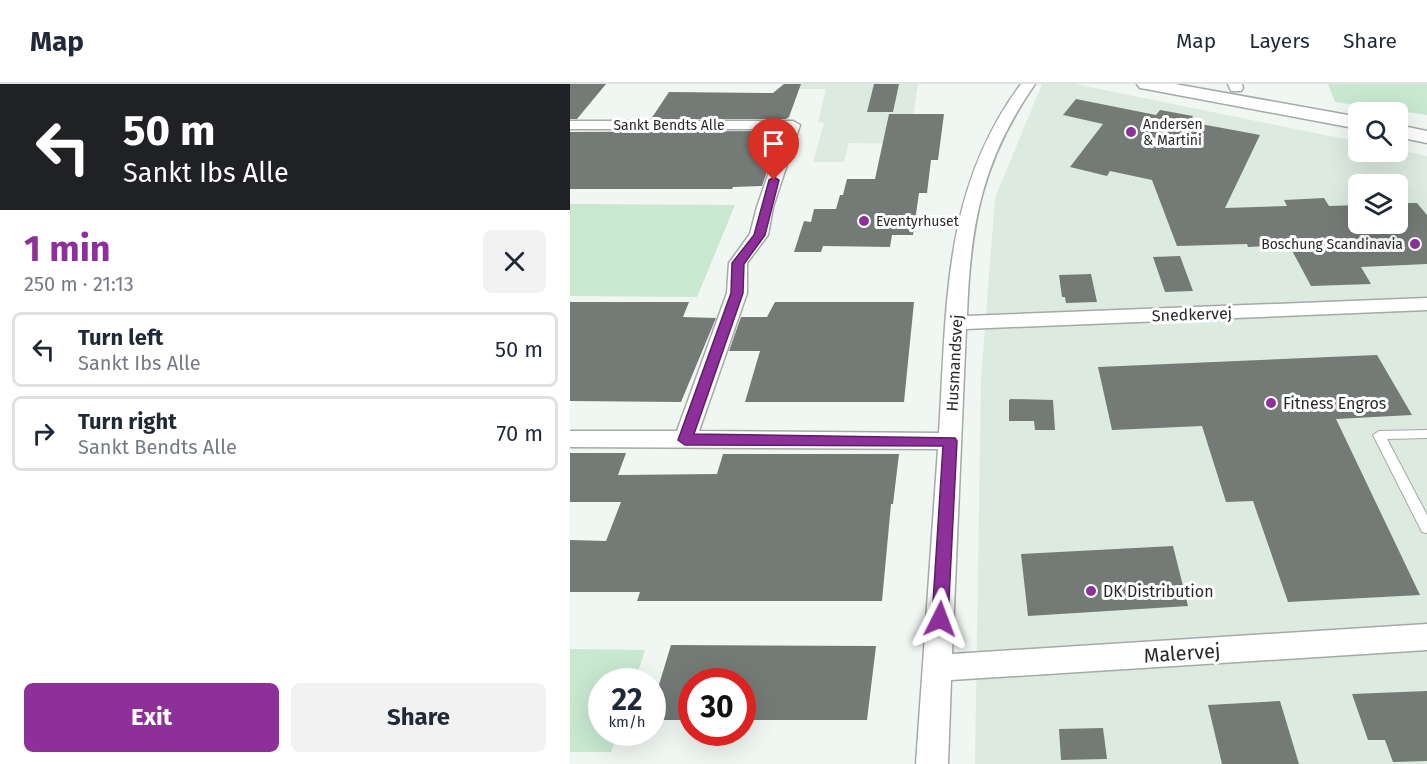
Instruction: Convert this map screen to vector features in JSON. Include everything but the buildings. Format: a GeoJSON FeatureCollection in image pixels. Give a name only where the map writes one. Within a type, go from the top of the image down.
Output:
{"type":"FeatureCollection","features":[{"type":"Feature","properties":{"kind":"street","name":"Husmandsvej"},"geometry":{"type":"LineString","coordinates":[[932,764],[960,257],[969,206],[978,175],[995,134],[1028,84]]}},
{"type":"Feature","properties":{"kind":"street"},"geometry":{"type":"LineString","coordinates":[[1146,84],[1348,120]]}},
{"type":"Feature","properties":{"kind":"street","name":"Sankt Bendts Alle"},"geometry":{"type":"LineString","coordinates":[[570,125],[793,125],[765,207],[759,235],[738,263],[737,293],[685,440]]}},
{"type":"Feature","properties":{"kind":"street"},"geometry":{"type":"LineString","coordinates":[[1408,127],[1427,130]]}},
{"type":"Feature","properties":{"kind":"street"},"geometry":{"type":"LineString","coordinates":[[1408,133],[1427,137]]}},
{"type":"Feature","properties":{"kind":"street","name":"Snedkervej"},"geometry":{"type":"LineString","coordinates":[[956,323],[1427,304]]}},
{"type":"Feature","properties":{"kind":"street"},"geometry":{"type":"LineString","coordinates":[[570,439],[950,441]]}},
{"type":"Feature","properties":{"kind":"street","name":"Malervej"},"geometry":{"type":"LineString","coordinates":[[937,668],[1427,637]]}},
{"type":"Feature","properties":{"kind":"lane"},"geometry":{"type":"LineString","coordinates":[[1427,434],[1379,435],[1427,528]]}},
{"type":"Feature","properties":{"kind":"shaded area"},"geometry":{"type":"Polygon","coordinates":[[[798,84],[918,84],[909,144],[849,143],[844,162],[813,162],[824,123],[818,122],[826,89],[794,89],[798,84]]]}},
{"type":"Feature","properties":{"kind":"shaded area"},"geometry":{"type":"Polygon","coordinates":[[[1042,84],[1075,84],[1348,140],[1348,162],[1408,162],[1408,152],[1427,156],[1427,764],[975,764],[981,380],[995,198],[1042,84]]]}},
{"type":"Feature","properties":{"kind":"green space"},"geometry":{"type":"Polygon","coordinates":[[[1328,84],[1427,84],[1427,115],[1408,112],[1408,102],[1348,102],[1348,104],[1335,102],[1328,84]]]}},
{"type":"Feature","properties":{"kind":"green space"},"geometry":{"type":"Polygon","coordinates":[[[570,204],[735,205],[697,297],[570,296],[570,204]]]}},
{"type":"Feature","properties":{"kind":"green space"},"geometry":{"type":"Polygon","coordinates":[[[570,649],[645,650],[639,668],[588,668],[588,746],[613,746],[611,752],[570,752],[570,649]]]}},
{"type":"Feature","properties":{"kind":"place","name":"Andersen & Martini"},"geometry":{"type":"Point","coordinates":[1131,132]}},
{"type":"Feature","properties":{"kind":"place","name":"Eventyrhuset"},"geometry":{"type":"Point","coordinates":[864,221]}},
{"type":"Feature","properties":{"kind":"place","name":"Boschung Scandinavia"},"geometry":{"type":"Point","coordinates":[1415,244]}},
{"type":"Feature","properties":{"kind":"place","name":"Fitness Engros"},"geometry":{"type":"Point","coordinates":[1271,403]}},
{"type":"Feature","properties":{"kind":"place","name":"DK Distribution"},"geometry":{"type":"Point","coordinates":[1091,591]}},
{"type":"Feature","properties":{"kind":"route"},"geometry":{"type":"LineString","coordinates":[[774,180],[759,235],[738,263],[737,293],[685,440],[950,441],[940,619]]}}]}
